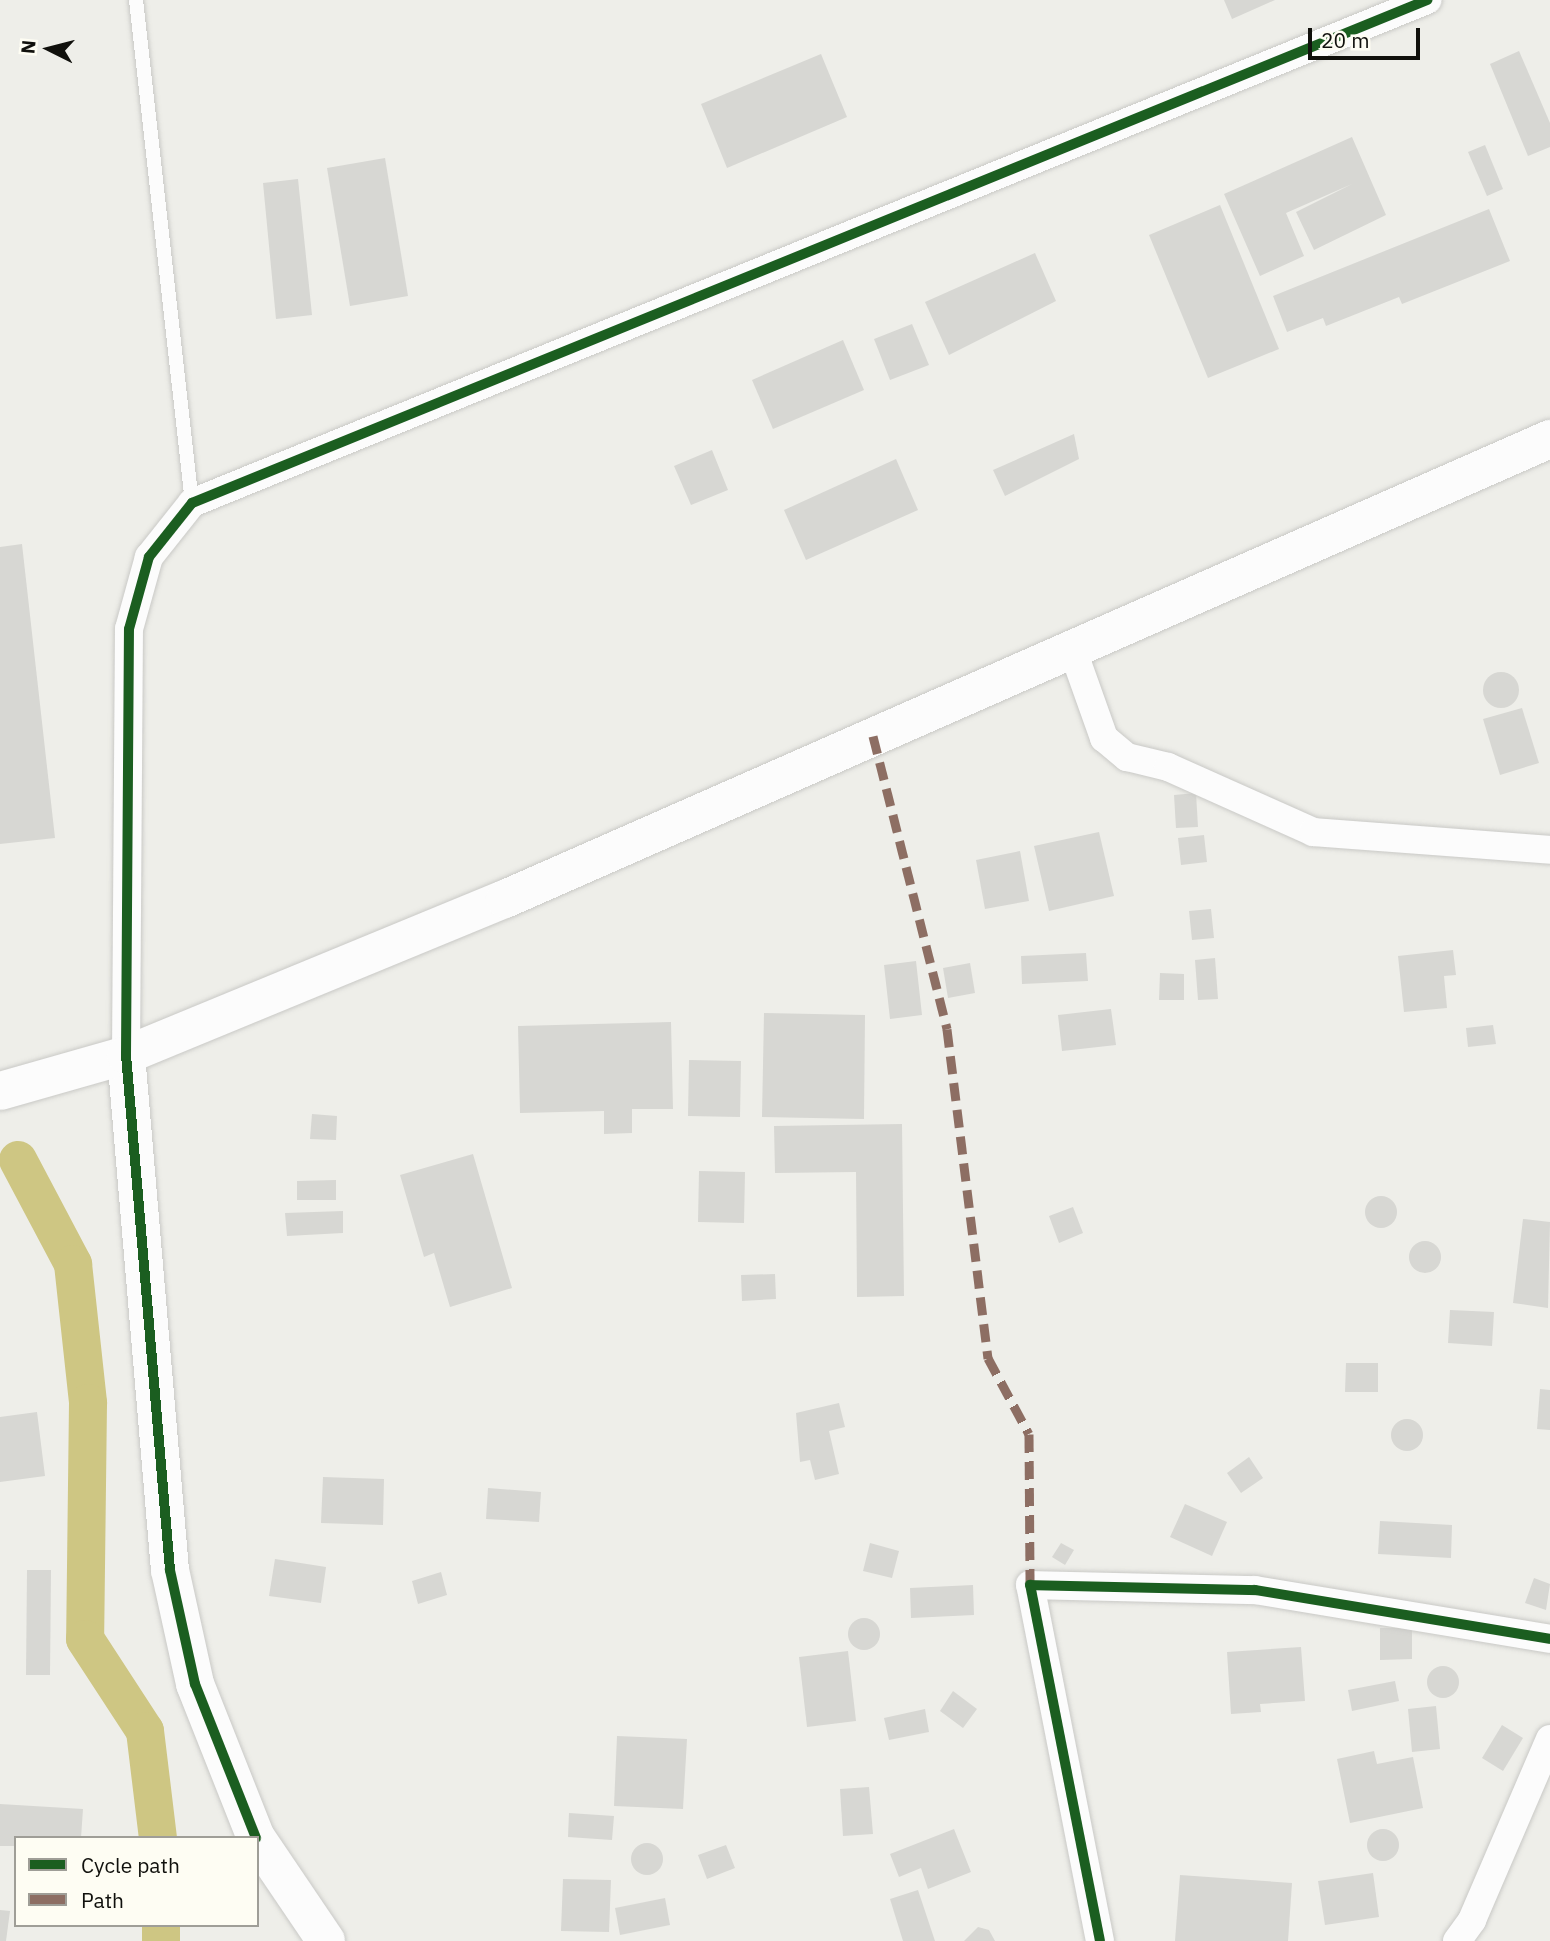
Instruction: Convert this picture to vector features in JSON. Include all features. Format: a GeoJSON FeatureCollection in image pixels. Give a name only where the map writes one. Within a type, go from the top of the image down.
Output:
{"type":"FeatureCollection","features":[{"type":"Feature","properties":{"kind":"main road"},"geometry":{"type":"LineString","coordinates":[[0,1091],[126,1055],[505,899],[1550,439]]}},
{"type":"Feature","properties":{"kind":"main road"},"geometry":{"type":"LineString","coordinates":[[126,1055],[170,1570],[195,1684],[256,1836]]}},
{"type":"Feature","properties":{"kind":"main road"},"geometry":{"type":"LineString","coordinates":[[259,1842],[326,1941]]}},
{"type":"Feature","properties":{"kind":"street"},"geometry":{"type":"LineString","coordinates":[[126,1055],[129,629],[149,557],[192,503],[1427,0]]}},
{"type":"Feature","properties":{"kind":"street"},"geometry":{"type":"LineString","coordinates":[[1072,648],[1104,738],[1127,757],[1168,767],[1313,832],[1550,850]]}},
{"type":"Feature","properties":{"kind":"street"},"geometry":{"type":"LineString","coordinates":[[1100,1941],[1030,1585],[1255,1590],[1550,1639]]}},
{"type":"Feature","properties":{"kind":"street"},"geometry":{"type":"LineString","coordinates":[[1457,1941],[1472,1920],[1550,1739]]}},
{"type":"Feature","properties":{"kind":"lane"},"geometry":{"type":"LineString","coordinates":[[136,0],[192,503]]}},
{"type":"Feature","properties":{"kind":"building"},"geometry":{"type":"Polygon","coordinates":[[[1224,0],[1275,0],[1232,19],[1224,0]]]}},
{"type":"Feature","properties":{"kind":"building"},"geometry":{"type":"Polygon","coordinates":[[[1519,51],[1550,123],[1550,147],[1528,156],[1490,64],[1519,51]]]}},
{"type":"Feature","properties":{"kind":"building"},"geometry":{"type":"Polygon","coordinates":[[[821,54],[847,117],[727,168],[701,104],[821,54]]]}},
{"type":"Feature","properties":{"kind":"building"},"geometry":{"type":"Polygon","coordinates":[[[1352,137],[1386,215],[1314,250],[1296,212],[1352,184],[1286,213],[1304,256],[1260,276],[1224,194],[1352,137]]]}},
{"type":"Feature","properties":{"kind":"building"},"geometry":{"type":"Polygon","coordinates":[[[1485,145],[1503,189],[1487,196],[1468,152],[1485,145]]]}},
{"type":"Feature","properties":{"kind":"building"},"geometry":{"type":"Polygon","coordinates":[[[385,158],[408,296],[350,306],[327,168],[385,158]]]}},
{"type":"Feature","properties":{"kind":"building"},"geometry":{"type":"Polygon","coordinates":[[[298,179],[312,315],[276,319],[263,183],[298,179]]]}},
{"type":"Feature","properties":{"kind":"building"},"geometry":{"type":"Polygon","coordinates":[[[1220,205],[1279,349],[1208,378],[1149,235],[1220,205]]]}},
{"type":"Feature","properties":{"kind":"building"},"geometry":{"type":"Polygon","coordinates":[[[1489,209],[1510,261],[1402,304],[1399,297],[1326,326],[1323,318],[1287,332],[1273,296],[1489,209]]]}},
{"type":"Feature","properties":{"kind":"building"},"geometry":{"type":"Polygon","coordinates":[[[1035,253],[1056,301],[949,355],[925,302],[1035,253]]]}},
{"type":"Feature","properties":{"kind":"building"},"geometry":{"type":"Polygon","coordinates":[[[912,324],[929,365],[890,380],[874,339],[912,324]]]}},
{"type":"Feature","properties":{"kind":"building"},"geometry":{"type":"Polygon","coordinates":[[[843,340],[864,390],[773,429],[752,380],[843,340]]]}},
{"type":"Feature","properties":{"kind":"building"},"geometry":{"type":"Polygon","coordinates":[[[1074,434],[1079,459],[1005,496],[993,470],[1074,434]]]}},
{"type":"Feature","properties":{"kind":"building"},"geometry":{"type":"Polygon","coordinates":[[[712,450],[728,490],[691,505],[674,466],[712,450]]]}},
{"type":"Feature","properties":{"kind":"building"},"geometry":{"type":"Polygon","coordinates":[[[896,459],[918,510],[806,560],[784,510],[896,459]]]}},
{"type":"Feature","properties":{"kind":"building"},"geometry":{"type":"Polygon","coordinates":[[[22,544],[55,838],[0,844],[0,547],[22,544]]]}},
{"type":"Feature","properties":{"kind":"building"},"geometry":{"type":"Polygon","coordinates":[[[1501,672],[1513,678],[1519,690],[1513,702],[1501,708],[1489,702],[1483,690],[1489,678],[1501,672]]]}},
{"type":"Feature","properties":{"kind":"building"},"geometry":{"type":"Polygon","coordinates":[[[1522,708],[1539,763],[1500,775],[1483,719],[1522,708]]]}},
{"type":"Feature","properties":{"kind":"building"},"geometry":{"type":"Polygon","coordinates":[[[1196,793],[1198,827],[1176,828],[1174,795],[1196,793]]]}},
{"type":"Feature","properties":{"kind":"building"},"geometry":{"type":"Polygon","coordinates":[[[1099,832],[1114,896],[1049,911],[1034,846],[1099,832]]]}},
{"type":"Feature","properties":{"kind":"building"},"geometry":{"type":"Polygon","coordinates":[[[1204,835],[1207,862],[1181,865],[1178,838],[1204,835]]]}},
{"type":"Feature","properties":{"kind":"building"},"geometry":{"type":"Polygon","coordinates":[[[1020,851],[1029,901],[985,909],[976,860],[1020,851]]]}},
{"type":"Feature","properties":{"kind":"building"},"geometry":{"type":"Polygon","coordinates":[[[1211,909],[1214,938],[1192,940],[1189,911],[1211,909]]]}},
{"type":"Feature","properties":{"kind":"building"},"geometry":{"type":"Polygon","coordinates":[[[1453,950],[1456,975],[1444,976],[1447,1008],[1404,1012],[1398,956],[1453,950]]]}},
{"type":"Feature","properties":{"kind":"building"},"geometry":{"type":"Polygon","coordinates":[[[1086,953],[1088,981],[1022,984],[1021,956],[1086,953]]]}},
{"type":"Feature","properties":{"kind":"building"},"geometry":{"type":"Polygon","coordinates":[[[1215,958],[1218,999],[1198,1000],[1195,960],[1215,958]]]}},
{"type":"Feature","properties":{"kind":"building"},"geometry":{"type":"Polygon","coordinates":[[[916,961],[922,1015],[890,1019],[884,965],[916,961]]]}},
{"type":"Feature","properties":{"kind":"building"},"geometry":{"type":"Polygon","coordinates":[[[970,963],[975,993],[948,998],[943,968],[970,963]]]}},
{"type":"Feature","properties":{"kind":"building"},"geometry":{"type":"Polygon","coordinates":[[[1160,973],[1184,974],[1184,1000],[1159,1000],[1160,973]]]}},
{"type":"Feature","properties":{"kind":"building"},"geometry":{"type":"Polygon","coordinates":[[[1111,1009],[1116,1045],[1062,1051],[1058,1015],[1111,1009]]]}},
{"type":"Feature","properties":{"kind":"building"},"geometry":{"type":"Polygon","coordinates":[[[764,1013],[865,1015],[864,1119],[762,1117],[764,1013]]]}},
{"type":"Feature","properties":{"kind":"building"},"geometry":{"type":"Polygon","coordinates":[[[671,1022],[673,1109],[632,1109],[632,1133],[604,1134],[604,1111],[520,1113],[518,1026],[671,1022]]]}},
{"type":"Feature","properties":{"kind":"building"},"geometry":{"type":"Polygon","coordinates":[[[1493,1025],[1496,1044],[1468,1047],[1466,1028],[1493,1025]]]}},
{"type":"Feature","properties":{"kind":"building"},"geometry":{"type":"Polygon","coordinates":[[[689,1060],[741,1061],[740,1117],[688,1116],[689,1060]]]}},
{"type":"Feature","properties":{"kind":"building"},"geometry":{"type":"Polygon","coordinates":[[[312,1114],[337,1116],[336,1140],[310,1139],[312,1114]]]}},
{"type":"Feature","properties":{"kind":"building"},"geometry":{"type":"Polygon","coordinates":[[[902,1124],[904,1296],[857,1297],[856,1172],[775,1173],[774,1126],[902,1124]]]}},
{"type":"Feature","properties":{"kind":"building"},"geometry":{"type":"Polygon","coordinates":[[[473,1154],[512,1288],[450,1307],[434,1253],[424,1257],[400,1175],[473,1154]]]}},
{"type":"Feature","properties":{"kind":"building"},"geometry":{"type":"Polygon","coordinates":[[[699,1171],[745,1172],[744,1223],[698,1222],[699,1171]]]}},
{"type":"Feature","properties":{"kind":"building"},"geometry":{"type":"Polygon","coordinates":[[[336,1180],[336,1200],[297,1200],[297,1181],[336,1180]]]}},
{"type":"Feature","properties":{"kind":"building"},"geometry":{"type":"Polygon","coordinates":[[[1381,1196],[1392,1201],[1397,1212],[1392,1223],[1381,1228],[1370,1223],[1365,1212],[1370,1201],[1381,1196]]]}},
{"type":"Feature","properties":{"kind":"building"},"geometry":{"type":"Polygon","coordinates":[[[1073,1207],[1083,1233],[1059,1243],[1049,1216],[1073,1207]]]}},
{"type":"Feature","properties":{"kind":"building"},"geometry":{"type":"Polygon","coordinates":[[[343,1211],[343,1233],[287,1236],[285,1213],[343,1211]]]}},
{"type":"Feature","properties":{"kind":"building"},"geometry":{"type":"Polygon","coordinates":[[[1523,1219],[1550,1222],[1548,1308],[1513,1303],[1523,1219]]]}},
{"type":"Feature","properties":{"kind":"building"},"geometry":{"type":"Polygon","coordinates":[[[1425,1241],[1436,1246],[1441,1257],[1436,1268],[1425,1273],[1414,1268],[1409,1257],[1414,1246],[1425,1241]]]}},
{"type":"Feature","properties":{"kind":"building"},"geometry":{"type":"Polygon","coordinates":[[[775,1274],[776,1299],[742,1301],[741,1275],[775,1274]]]}},
{"type":"Feature","properties":{"kind":"building"},"geometry":{"type":"Polygon","coordinates":[[[1450,1310],[1494,1312],[1492,1346],[1448,1343],[1450,1310]]]}},
{"type":"Feature","properties":{"kind":"building"},"geometry":{"type":"Polygon","coordinates":[[[1346,1363],[1378,1363],[1378,1392],[1345,1392],[1346,1363]]]}},
{"type":"Feature","properties":{"kind":"building"},"geometry":{"type":"Polygon","coordinates":[[[1540,1389],[1550,1390],[1550,1430],[1537,1429],[1540,1389]]]}},
{"type":"Feature","properties":{"kind":"building"},"geometry":{"type":"Polygon","coordinates":[[[839,1403],[845,1427],[829,1431],[839,1474],[815,1480],[810,1460],[800,1462],[796,1413],[839,1403]]]}},
{"type":"Feature","properties":{"kind":"building"},"geometry":{"type":"Polygon","coordinates":[[[37,1412],[45,1476],[0,1482],[0,1417],[37,1412]]]}},
{"type":"Feature","properties":{"kind":"building"},"geometry":{"type":"Polygon","coordinates":[[[1407,1419],[1418,1424],[1423,1435],[1418,1446],[1407,1451],[1396,1446],[1391,1435],[1396,1424],[1407,1419]]]}},
{"type":"Feature","properties":{"kind":"building"},"geometry":{"type":"Polygon","coordinates":[[[1249,1457],[1263,1478],[1241,1493],[1227,1473],[1249,1457]]]}},
{"type":"Feature","properties":{"kind":"building"},"geometry":{"type":"Polygon","coordinates":[[[323,1477],[384,1479],[383,1525],[321,1523],[323,1477]]]}},
{"type":"Feature","properties":{"kind":"building"},"geometry":{"type":"Polygon","coordinates":[[[488,1488],[541,1492],[539,1522],[486,1519],[488,1488]]]}},
{"type":"Feature","properties":{"kind":"building"},"geometry":{"type":"Polygon","coordinates":[[[1185,1504],[1227,1522],[1212,1556],[1170,1537],[1185,1504]]]}},
{"type":"Feature","properties":{"kind":"building"},"geometry":{"type":"Polygon","coordinates":[[[1380,1521],[1452,1525],[1451,1558],[1378,1554],[1380,1521]]]}},
{"type":"Feature","properties":{"kind":"building"},"geometry":{"type":"Polygon","coordinates":[[[870,1543],[899,1551],[892,1578],[863,1571],[870,1543]]]}},
{"type":"Feature","properties":{"kind":"building"},"geometry":{"type":"Polygon","coordinates":[[[1061,1543],[1074,1550],[1065,1565],[1052,1557],[1061,1543]]]}},
{"type":"Feature","properties":{"kind":"building"},"geometry":{"type":"Polygon","coordinates":[[[275,1559],[326,1567],[321,1603],[269,1596],[275,1559]]]}},
{"type":"Feature","properties":{"kind":"building"},"geometry":{"type":"Polygon","coordinates":[[[27,1570],[51,1570],[50,1675],[26,1675],[27,1570]]]}},
{"type":"Feature","properties":{"kind":"building"},"geometry":{"type":"Polygon","coordinates":[[[441,1572],[447,1595],[418,1604],[412,1581],[441,1572]]]}},
{"type":"Feature","properties":{"kind":"building"},"geometry":{"type":"Polygon","coordinates":[[[1534,1578],[1550,1584],[1546,1610],[1525,1603],[1534,1578]]]}},
{"type":"Feature","properties":{"kind":"building"},"geometry":{"type":"Polygon","coordinates":[[[973,1585],[974,1615],[911,1618],[910,1588],[973,1585]]]}},
{"type":"Feature","properties":{"kind":"building"},"geometry":{"type":"Polygon","coordinates":[[[864,1618],[875,1623],[880,1634],[875,1645],[864,1650],[853,1645],[848,1634],[853,1623],[864,1618]]]}},
{"type":"Feature","properties":{"kind":"building"},"geometry":{"type":"Polygon","coordinates":[[[1380,1628],[1412,1628],[1412,1659],[1380,1660],[1380,1628]]]}},
{"type":"Feature","properties":{"kind":"building"},"geometry":{"type":"Polygon","coordinates":[[[1301,1647],[1305,1701],[1260,1704],[1261,1712],[1231,1714],[1227,1652],[1301,1647]]]}},
{"type":"Feature","properties":{"kind":"building"},"geometry":{"type":"Polygon","coordinates":[[[848,1651],[856,1721],[807,1727],[799,1657],[848,1651]]]}},
{"type":"Feature","properties":{"kind":"building"},"geometry":{"type":"Polygon","coordinates":[[[1443,1666],[1454,1671],[1459,1682],[1454,1693],[1443,1698],[1432,1693],[1427,1682],[1432,1671],[1443,1666]]]}},
{"type":"Feature","properties":{"kind":"building"},"geometry":{"type":"Polygon","coordinates":[[[1395,1681],[1399,1701],[1352,1711],[1348,1690],[1395,1681]]]}},
{"type":"Feature","properties":{"kind":"building"},"geometry":{"type":"Polygon","coordinates":[[[953,1691],[977,1709],[963,1728],[940,1711],[953,1691]]]}},
{"type":"Feature","properties":{"kind":"building"},"geometry":{"type":"Polygon","coordinates":[[[1436,1706],[1440,1749],[1412,1752],[1408,1709],[1436,1706]]]}},
{"type":"Feature","properties":{"kind":"building"},"geometry":{"type":"Polygon","coordinates":[[[925,1709],[929,1732],[889,1740],[884,1718],[925,1709]]]}},
{"type":"Feature","properties":{"kind":"building"},"geometry":{"type":"Polygon","coordinates":[[[1502,1725],[1523,1738],[1503,1771],[1482,1758],[1502,1725]]]}},
{"type":"Feature","properties":{"kind":"building"},"geometry":{"type":"Polygon","coordinates":[[[617,1736],[687,1739],[683,1809],[614,1806],[617,1736]]]}},
{"type":"Feature","properties":{"kind":"building"},"geometry":{"type":"Polygon","coordinates":[[[1374,1751],[1377,1764],[1413,1757],[1423,1808],[1350,1823],[1337,1759],[1374,1751]]]}},
{"type":"Feature","properties":{"kind":"building"},"geometry":{"type":"Polygon","coordinates":[[[869,1787],[873,1834],[843,1836],[840,1789],[869,1787]]]}},
{"type":"Feature","properties":{"kind":"building"},"geometry":{"type":"Polygon","coordinates":[[[0,1804],[83,1809],[81,1836],[14,1836],[14,1846],[0,1846],[0,1804]]]}},
{"type":"Feature","properties":{"kind":"building"},"geometry":{"type":"Polygon","coordinates":[[[569,1813],[614,1816],[612,1840],[568,1837],[569,1813]]]}},
{"type":"Feature","properties":{"kind":"building"},"geometry":{"type":"Polygon","coordinates":[[[954,1829],[971,1872],[928,1889],[921,1868],[899,1877],[890,1854],[954,1829]]]}},
{"type":"Feature","properties":{"kind":"building"},"geometry":{"type":"Polygon","coordinates":[[[1383,1829],[1394,1834],[1399,1845],[1394,1856],[1383,1861],[1372,1856],[1367,1845],[1372,1834],[1383,1829]]]}},
{"type":"Feature","properties":{"kind":"building"},"geometry":{"type":"Polygon","coordinates":[[[647,1843],[658,1848],[663,1859],[658,1870],[647,1875],[636,1870],[631,1859],[636,1848],[647,1843]]]}},
{"type":"Feature","properties":{"kind":"building"},"geometry":{"type":"Polygon","coordinates":[[[726,1845],[735,1868],[707,1879],[698,1855],[726,1845]]]}},
{"type":"Feature","properties":{"kind":"building"},"geometry":{"type":"Polygon","coordinates":[[[1373,1873],[1379,1917],[1325,1925],[1318,1881],[1373,1873]]]}},
{"type":"Feature","properties":{"kind":"building"},"geometry":{"type":"Polygon","coordinates":[[[1180,1875],[1292,1883],[1288,1941],[1175,1941],[1180,1875]]]}},
{"type":"Feature","properties":{"kind":"building"},"geometry":{"type":"Polygon","coordinates":[[[563,1879],[611,1880],[609,1932],[561,1931],[563,1879]]]}},
{"type":"Feature","properties":{"kind":"building"},"geometry":{"type":"Polygon","coordinates":[[[918,1890],[935,1941],[903,1941],[890,1899],[918,1890]]]}},
{"type":"Feature","properties":{"kind":"building"},"geometry":{"type":"Polygon","coordinates":[[[665,1898],[670,1925],[620,1935],[615,1908],[665,1898]]]}},
{"type":"Feature","properties":{"kind":"building"},"geometry":{"type":"Polygon","coordinates":[[[0,1910],[10,1911],[6,1941],[0,1941],[0,1910]]]}},
{"type":"Feature","properties":{"kind":"building"},"geometry":{"type":"Polygon","coordinates":[[[978,1927],[989,1930],[995,1941],[964,1941],[978,1927]]]}},
{"type":"Feature","properties":{"kind":"waterway"},"geometry":{"type":"LineString","coordinates":[[18,1160],[73,1264],[88,1403],[85,1639],[145,1731],[158,1836]]}},
{"type":"Feature","properties":{"kind":"waterway"},"geometry":{"type":"LineString","coordinates":[[161,1927],[161,1941]]}},
{"type":"Feature","properties":{"kind":"marked path"},"geometry":{"type":"LineString","coordinates":[[873,736],[947,1029],[988,1358],[1029,1434],[1030,1585]]}},
{"type":"Feature","properties":{"kind":"cycle path"},"geometry":{"type":"LineString","coordinates":[[255,1836],[195,1684],[170,1570],[126,1055],[129,629],[149,557],[192,503],[1427,0]]}},
{"type":"Feature","properties":{"kind":"cycle path"},"geometry":{"type":"LineString","coordinates":[[1100,1941],[1030,1585],[1255,1590],[1550,1639]]}}]}
